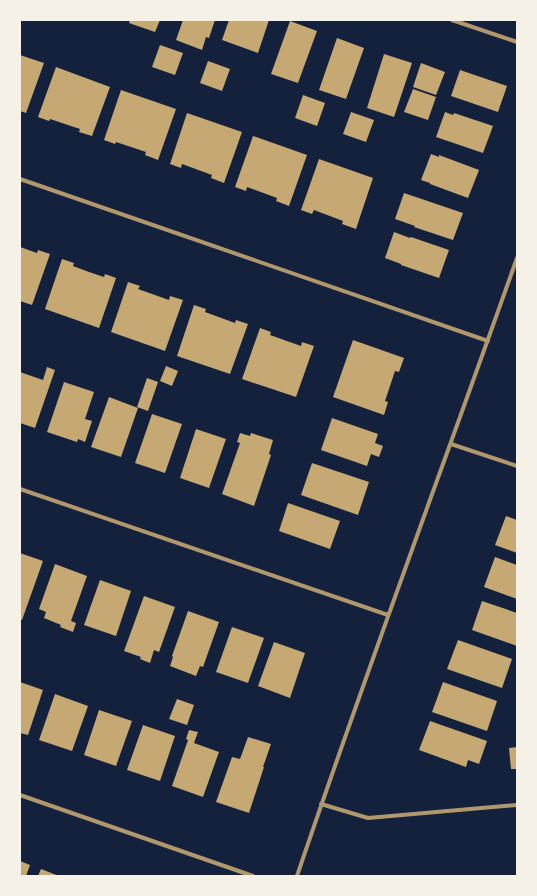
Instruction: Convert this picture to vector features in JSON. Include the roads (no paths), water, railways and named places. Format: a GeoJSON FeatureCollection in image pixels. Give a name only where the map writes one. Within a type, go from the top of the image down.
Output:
{"type":"FeatureCollection","features":[{"type":"Feature","properties":{"kind":"street"},"geometry":{"type":"LineString","coordinates":[[452,20],[517,42]]}},
{"type":"Feature","properties":{"kind":"street"},"geometry":{"type":"LineString","coordinates":[[20,179],[488,341]]}},
{"type":"Feature","properties":{"kind":"street"},"geometry":{"type":"LineString","coordinates":[[297,876],[388,615],[517,258]]}},
{"type":"Feature","properties":{"kind":"street"},"geometry":{"type":"LineString","coordinates":[[451,444],[517,466]]}},
{"type":"Feature","properties":{"kind":"street"},"geometry":{"type":"LineString","coordinates":[[20,488],[388,615]]}},
{"type":"Feature","properties":{"kind":"street"},"geometry":{"type":"LineString","coordinates":[[20,795],[253,876]]}},
{"type":"Feature","properties":{"kind":"street"},"geometry":{"type":"LineString","coordinates":[[321,804],[368,818],[517,805]]}}]}
